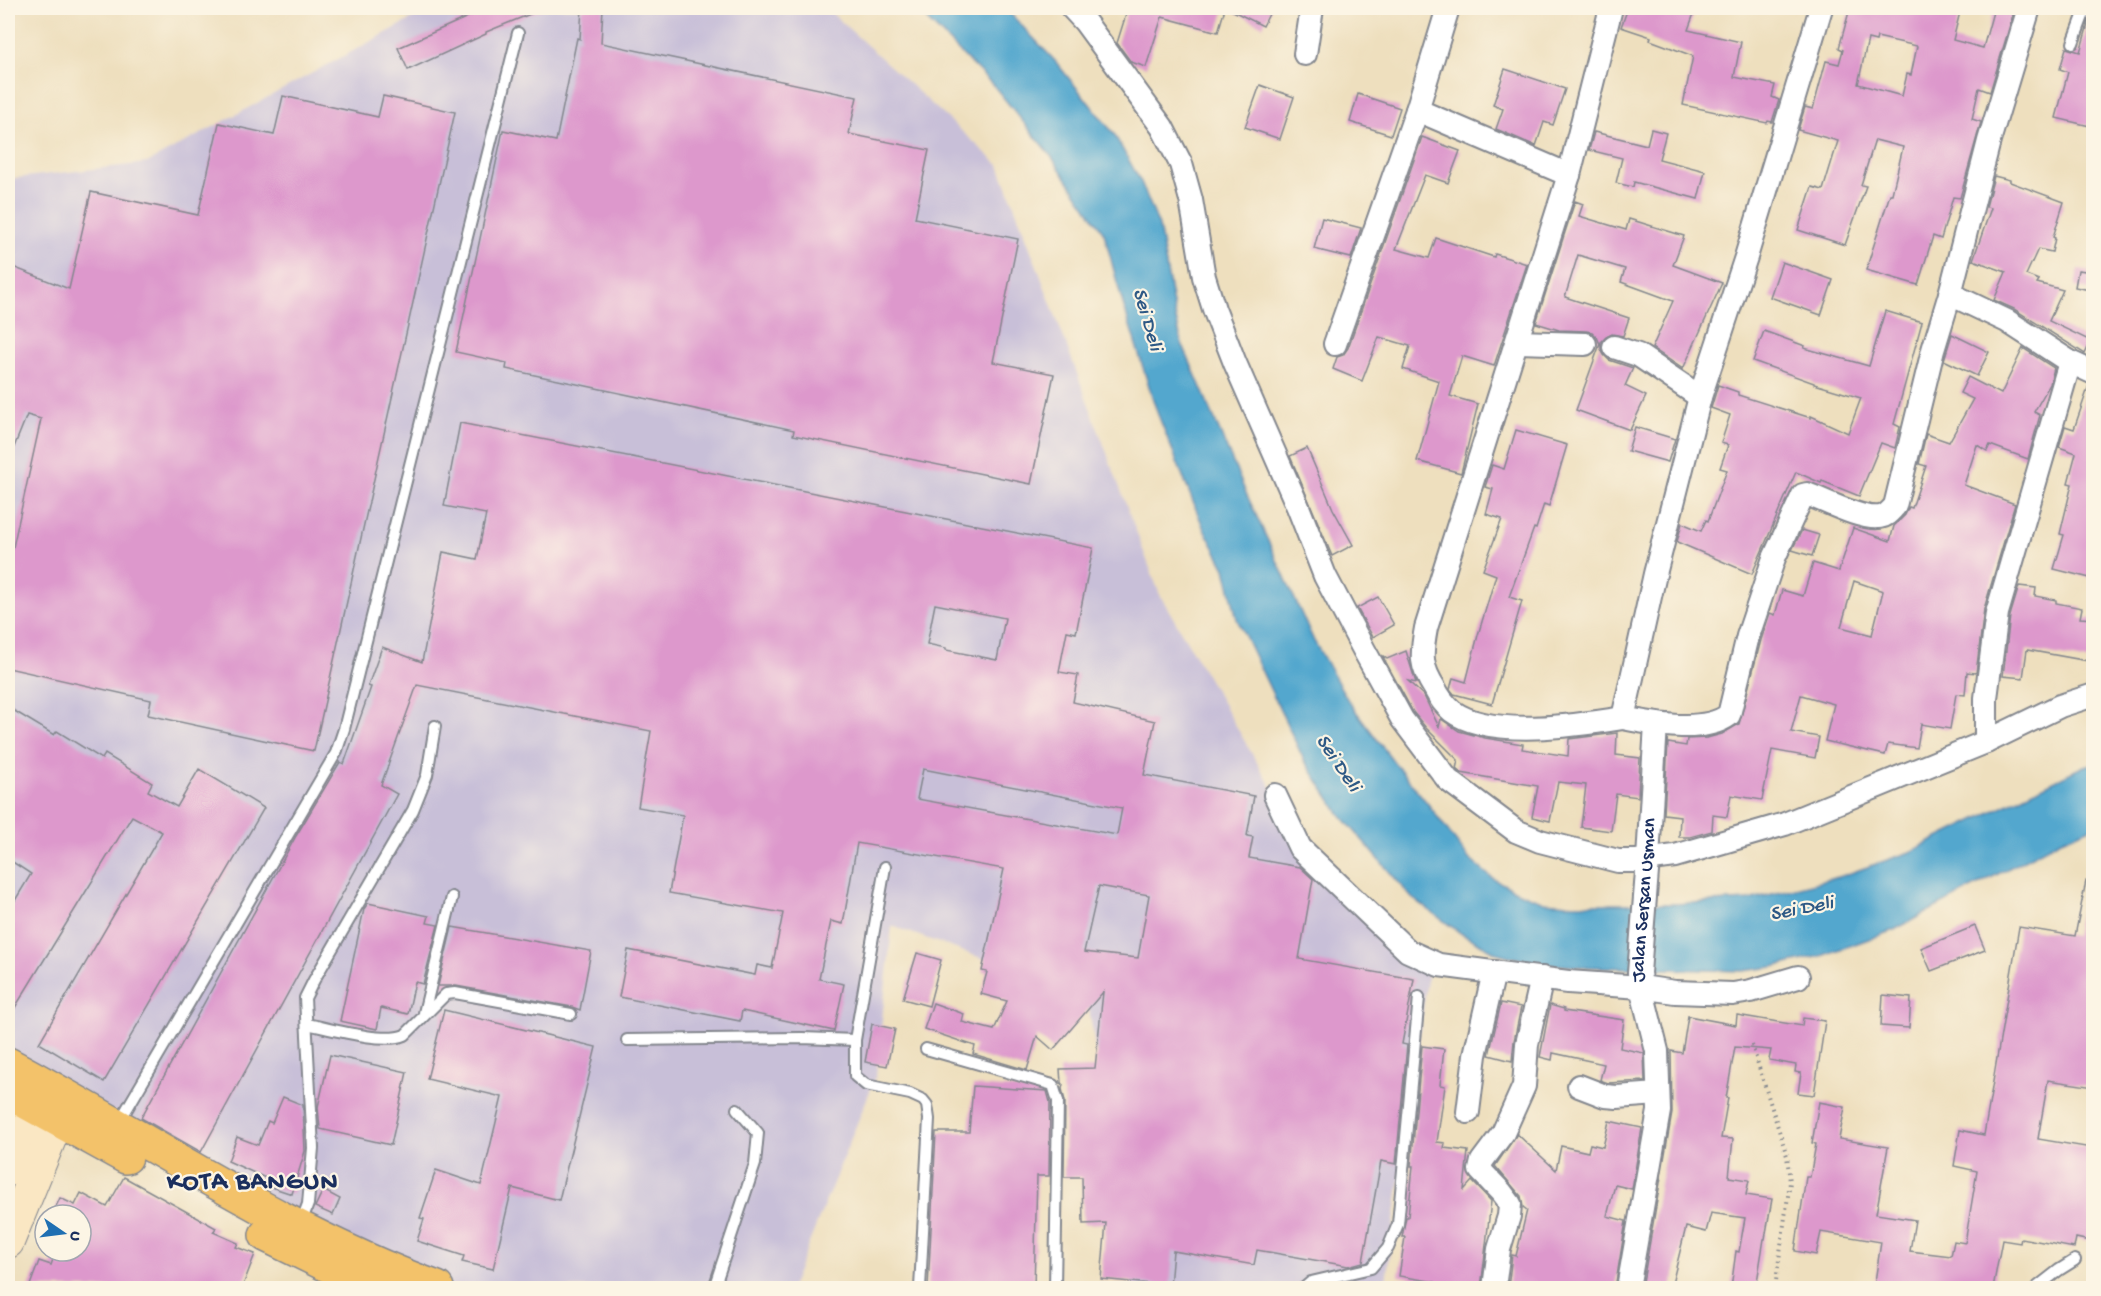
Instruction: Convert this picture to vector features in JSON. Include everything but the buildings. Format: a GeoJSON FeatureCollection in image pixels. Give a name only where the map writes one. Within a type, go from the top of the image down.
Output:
{"type":"FeatureCollection","features":[{"type":"Feature","properties":{"kind":"highway"},"geometry":{"type":"LineString","coordinates":[[8,1064],[41,1099],[299,1227],[403,1276],[437,1288]]}},
{"type":"Feature","properties":{"kind":"highway"},"geometry":{"type":"LineString","coordinates":[[112,1136],[288,1247],[374,1288]]}},
{"type":"Feature","properties":{"kind":"street"},"geometry":{"type":"LineString","coordinates":[[1072,8],[1085,21],[1162,127],[1181,164],[1191,200],[1204,277],[1235,363],[1298,507],[1325,576],[1402,719],[1448,780],[1516,831],[1540,841],[1618,861],[1675,856],[1785,824],[1986,742],[2060,706],[2094,695]]}},
{"type":"Feature","properties":{"kind":"street"},"geometry":{"type":"LineString","coordinates":[[1305,54],[1312,8]]}},
{"type":"Feature","properties":{"kind":"street"},"geometry":{"type":"LineString","coordinates":[[1335,344],[1417,110],[1448,8]]}},
{"type":"Feature","properties":{"kind":"street"},"geometry":{"type":"LineString","coordinates":[[1611,8],[1569,175],[1426,628],[1422,651],[1426,676],[1452,711],[1471,721],[1532,729],[1582,725],[1623,718],[1656,724],[1705,724],[1721,721],[1729,715],[1748,636],[1774,558],[1803,495],[1807,494],[1857,514],[1872,517],[1888,514],[1895,506],[1933,350],[1950,294],[1989,141],[2029,8]]}},
{"type":"Feature","properties":{"kind":"street"},"geometry":{"type":"LineString","coordinates":[[1623,718],[1655,574],[1700,397],[1746,257],[1821,8]]}},
{"type":"Feature","properties":{"kind":"street"},"geometry":{"type":"LineString","coordinates":[[1417,110],[1569,175]]}},
{"type":"Feature","properties":{"kind":"street"},"geometry":{"type":"LineString","coordinates":[[1950,294],[2007,321],[2070,362],[2094,373]]}},
{"type":"Feature","properties":{"kind":"street"},"geometry":{"type":"LineString","coordinates":[[1518,342],[1585,344]]}},
{"type":"Feature","properties":{"kind":"street"},"geometry":{"type":"LineString","coordinates":[[1614,347],[1638,355],[1700,397]]}},
{"type":"Feature","properties":{"kind":"street"},"geometry":{"type":"LineString","coordinates":[[1986,742],[1986,698],[1997,613],[2070,362]]}},
{"type":"Feature","properties":{"kind":"street","name":"Jalan Sersan Usman"},"geometry":{"type":"LineString","coordinates":[[1628,1288],[1659,1111],[1658,1051],[1640,980],[1656,724]]}},
{"type":"Feature","properties":{"kind":"street"},"geometry":{"type":"LineString","coordinates":[[1275,795],[1300,848],[1407,951],[1439,965],[1607,986],[1640,980],[1675,992],[1733,994],[1798,977]]}},
{"type":"Feature","properties":{"kind":"street"},"geometry":{"type":"LineString","coordinates":[[1468,1112],[1475,1055],[1494,972]]}},
{"type":"Feature","properties":{"kind":"street"},"geometry":{"type":"LineString","coordinates":[[1494,1288],[1498,1249],[1509,1215],[1510,1204],[1502,1191],[1480,1170],[1482,1161],[1503,1133],[1524,1086],[1527,1044],[1542,978]]}},
{"type":"Feature","properties":{"kind":"street"},"geometry":{"type":"LineString","coordinates":[[1579,1086],[1605,1096],[1658,1094]]}},
{"type":"Feature","properties":{"kind":"street"},"geometry":{"type":"LineString","coordinates":[[8,1170],[41,1099]]}},
{"type":"Feature","properties":{"kind":"street"},"geometry":{"type":"LineString","coordinates":[[8,1242],[41,1099]]}},
{"type":"Feature","properties":{"kind":"lane"},"geometry":{"type":"LineString","coordinates":[[2073,43],[2086,8]]}},
{"type":"Feature","properties":{"kind":"lane"},"geometry":{"type":"LineString","coordinates":[[112,1136],[336,753],[344,729],[518,33]]}},
{"type":"Feature","properties":{"kind":"lane"},"geometry":{"type":"LineString","coordinates":[[299,1227],[308,1204],[313,1148],[305,998],[413,810],[427,775],[435,726]]}},
{"type":"Feature","properties":{"kind":"lane"},"geometry":{"type":"LineString","coordinates":[[885,867],[855,1040],[855,1076],[866,1085],[910,1094],[923,1100],[927,1105],[929,1119],[920,1288]]}},
{"type":"Feature","properties":{"kind":"lane"},"geometry":{"type":"LineString","coordinates":[[424,1014],[452,897]]}},
{"type":"Feature","properties":{"kind":"lane"},"geometry":{"type":"LineString","coordinates":[[307,1024],[386,1038],[400,1037],[405,1035],[446,994],[455,993],[571,1014]]}},
{"type":"Feature","properties":{"kind":"lane"},"geometry":{"type":"LineString","coordinates":[[1304,1288],[1311,1282],[1371,1268],[1388,1248],[1398,1224],[1419,997]]}},
{"type":"Feature","properties":{"kind":"lane"},"geometry":{"type":"LineString","coordinates":[[627,1040],[802,1038],[855,1040]]}},
{"type":"Feature","properties":{"kind":"lane"},"geometry":{"type":"LineString","coordinates":[[926,1049],[1053,1085],[1058,1101],[1055,1288]]}},
{"type":"Feature","properties":{"kind":"lane"},"geometry":{"type":"LineString","coordinates":[[714,1288],[755,1164],[758,1133],[737,1109]]}},
{"type":"Feature","properties":{"kind":"lane"},"geometry":{"type":"LineString","coordinates":[[2036,1288],[2075,1260]]}},
{"type":"Feature","properties":{"kind":"path"},"geometry":{"type":"LineString","coordinates":[[1752,1045],[1787,1156],[1790,1182],[1775,1288]]}},
{"type":"Feature","properties":{"kind":"shaded area"},"geometry":{"type":"Polygon","coordinates":[[[449,8],[826,8],[999,165],[1160,595],[1332,892],[1428,973],[1385,1288],[1133,1288],[1087,996],[892,926],[876,1076],[791,1288],[456,1288],[403,1276],[8,1053],[8,179],[147,163],[425,12],[449,8]]]}},
{"type":"Feature","properties":{"kind":"water","name":"Sei Deli"},"geometry":{"type":"Polygon","coordinates":[[[915,8],[1005,8],[1055,61],[1114,134],[1141,182],[1159,226],[1181,341],[1246,493],[1314,641],[1349,702],[1394,762],[1469,859],[1492,878],[1544,902],[1675,904],[1749,900],[1842,876],[1910,852],[2084,766],[2093,764],[2093,827],[2061,840],[1894,930],[1821,956],[1773,967],[1743,971],[1539,964],[1497,953],[1462,934],[1412,898],[1340,814],[1304,760],[1237,619],[1225,568],[1204,529],[1157,412],[1121,297],[1104,233],[1051,156],[994,86],[915,8]]]}},
{"type":"Feature","properties":{"kind":"district","name":"KOTA BANGUN"},"geometry":{"type":"Point","coordinates":[253,1183]}}]}
